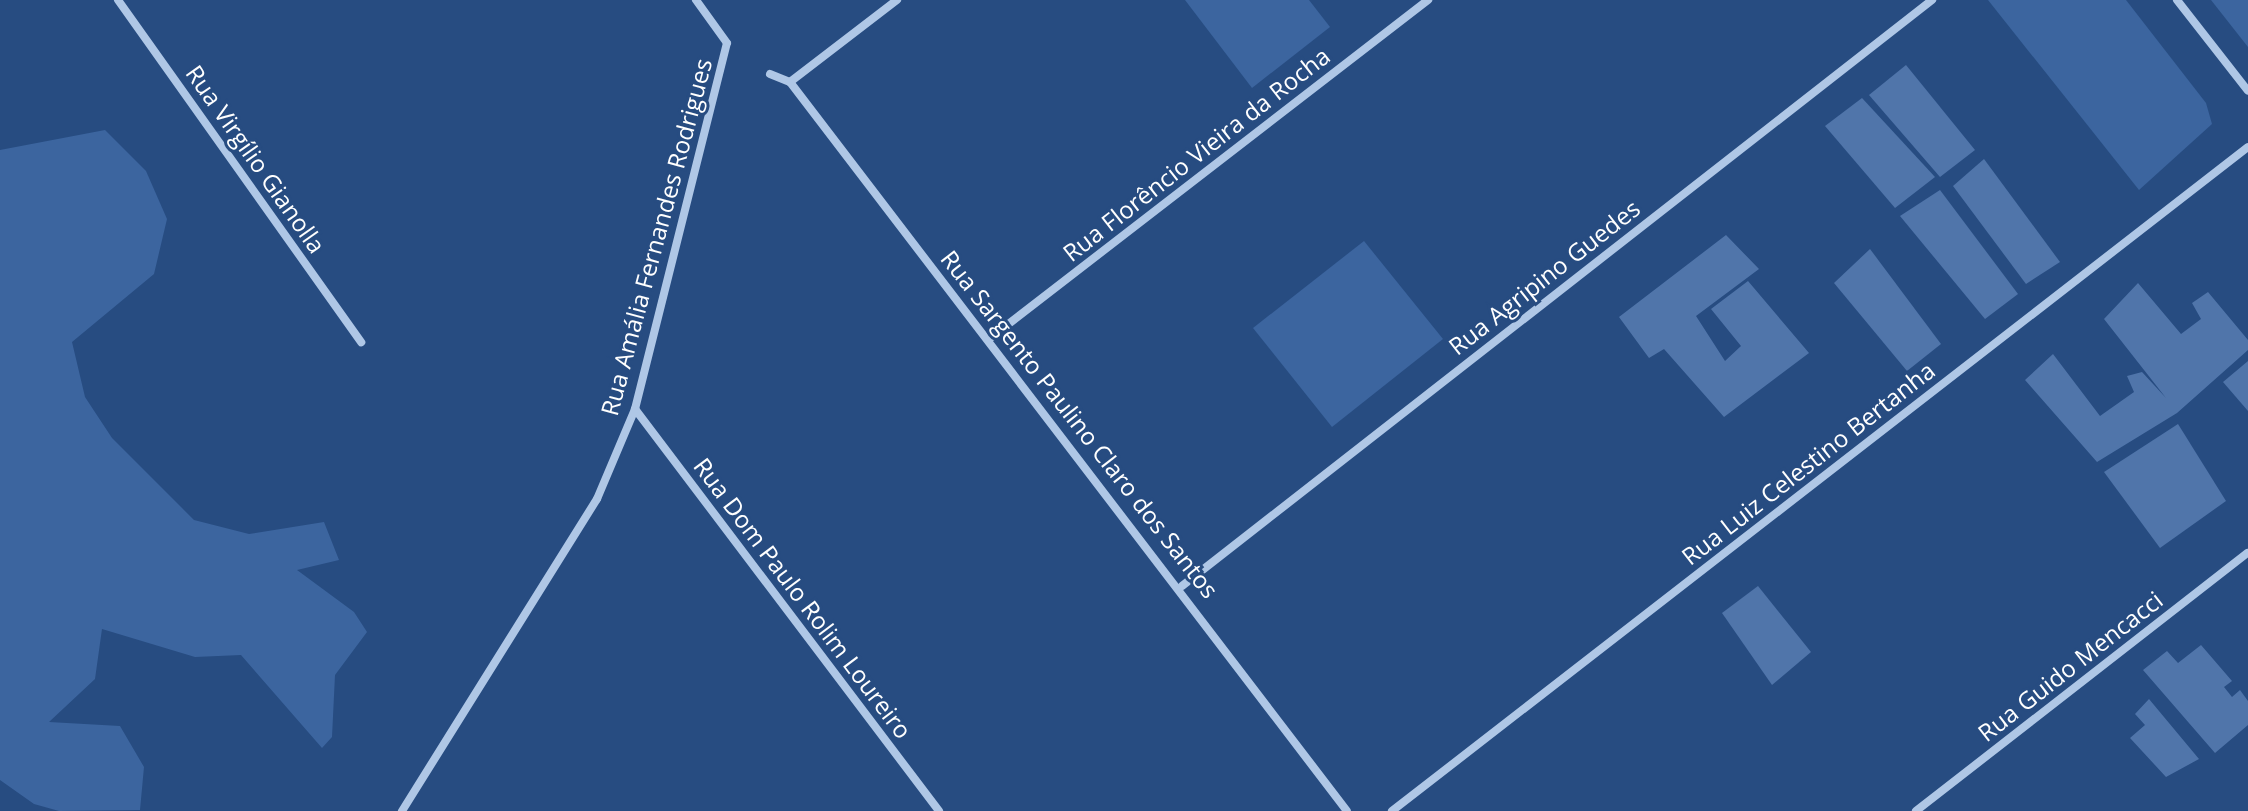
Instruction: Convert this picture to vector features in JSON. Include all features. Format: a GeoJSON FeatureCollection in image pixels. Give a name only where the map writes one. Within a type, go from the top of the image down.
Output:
{"type":"FeatureCollection","features":[{"type":"Feature","properties":{"kind":"street","name":"Rua Virgílio Gianolla"},"geometry":{"type":"LineString","coordinates":[[118,0],[361,342]]}},
{"type":"Feature","properties":{"kind":"street","name":"Rua Amália Fernandes Rodrigues"},"geometry":{"type":"LineString","coordinates":[[402,811],[597,499],[635,409],[727,43],[696,0]]}},
{"type":"Feature","properties":{"kind":"street"},"geometry":{"type":"LineString","coordinates":[[770,74],[790,82],[897,0]]}},
{"type":"Feature","properties":{"kind":"street","name":"Rua Florêncio Vieira da Rocha"},"geometry":{"type":"LineString","coordinates":[[989,339],[1428,0]]}},
{"type":"Feature","properties":{"kind":"street","name":"Rua Agripino Guedes"},"geometry":{"type":"LineString","coordinates":[[1182,586],[1932,0]]}},
{"type":"Feature","properties":{"kind":"street"},"geometry":{"type":"LineString","coordinates":[[2177,0],[2248,91]]}},
{"type":"Feature","properties":{"kind":"street","name":"Rua Sargento Paulino Claro dos Santos"},"geometry":{"type":"LineString","coordinates":[[790,82],[1182,586],[1347,811]]}},
{"type":"Feature","properties":{"kind":"street","name":"Rua Luiz Celestino Bertanha"},"geometry":{"type":"LineString","coordinates":[[1392,811],[2248,147]]}},
{"type":"Feature","properties":{"kind":"street","name":"Rua Dom Paulo Rolim Loureiro"},"geometry":{"type":"LineString","coordinates":[[635,409],[939,811]]}},
{"type":"Feature","properties":{"kind":"street","name":"Rua Guido Mencacci"},"geometry":{"type":"LineString","coordinates":[[1916,811],[2248,553]]}},
{"type":"Feature","properties":{"kind":"shaded area"},"geometry":{"type":"Polygon","coordinates":[[[1185,0],[1309,0],[1330,27],[1252,88],[1185,0]]]}},
{"type":"Feature","properties":{"kind":"shaded area"},"geometry":{"type":"Polygon","coordinates":[[[1988,0],[2126,0],[2206,103],[2212,124],[2139,190],[1988,0]]]}},
{"type":"Feature","properties":{"kind":"shaded area"},"geometry":{"type":"Polygon","coordinates":[[[2211,0],[2248,0],[2248,47],[2211,0]]]}},
{"type":"Feature","properties":{"kind":"shaded area"},"geometry":{"type":"Polygon","coordinates":[[[105,130],[146,171],[167,219],[154,274],[72,342],[85,397],[112,438],[194,520],[249,534],[324,522],[339,560],[297,570],[354,612],[367,632],[335,675],[332,737],[322,748],[241,655],[195,657],[102,629],[95,679],[49,722],[120,726],[144,767],[140,810],[59,811],[34,804],[0,780],[0,150],[105,130]]]}},
{"type":"Feature","properties":{"kind":"shaded area"},"geometry":{"type":"Polygon","coordinates":[[[1364,241],[1443,339],[1332,427],[1253,328],[1364,241]]]}},
{"type":"Feature","properties":{"kind":"building"},"geometry":{"type":"Polygon","coordinates":[[[1906,65],[1975,150],[1940,177],[1869,95],[1906,65]]]}},
{"type":"Feature","properties":{"kind":"building"},"geometry":{"type":"Polygon","coordinates":[[[1862,98],[1935,177],[1895,208],[1825,126],[1862,98]]]}},
{"type":"Feature","properties":{"kind":"building"},"geometry":{"type":"Polygon","coordinates":[[[1984,159],[2060,262],[2026,284],[1953,186],[1984,159]]]}},
{"type":"Feature","properties":{"kind":"building"},"geometry":{"type":"Polygon","coordinates":[[[1940,190],[2018,294],[1985,319],[1900,216],[1940,190]]]}},
{"type":"Feature","properties":{"kind":"building"},"geometry":{"type":"Polygon","coordinates":[[[1726,235],[1759,269],[1696,316],[1725,361],[1741,346],[1711,309],[1748,281],[1809,353],[1724,417],[1664,349],[1649,358],[1619,317],[1726,235]]]}},
{"type":"Feature","properties":{"kind":"building"},"geometry":{"type":"Polygon","coordinates":[[[1870,249],[1941,344],[1907,371],[1834,283],[1870,249]]]}},
{"type":"Feature","properties":{"kind":"building"},"geometry":{"type":"Polygon","coordinates":[[[2138,283],[2181,334],[2201,319],[2192,303],[2208,292],[2248,340],[2248,350],[2177,413],[2097,462],[2025,380],[2053,354],[2100,416],[2134,392],[2127,376],[2142,372],[2166,398],[2104,319],[2138,283]]]}},
{"type":"Feature","properties":{"kind":"building"},"geometry":{"type":"Polygon","coordinates":[[[2248,361],[2248,411],[2223,382],[2248,361]]]}},
{"type":"Feature","properties":{"kind":"building"},"geometry":{"type":"Polygon","coordinates":[[[2178,424],[2226,501],[2160,548],[2104,472],[2178,424]]]}},
{"type":"Feature","properties":{"kind":"building"},"geometry":{"type":"Polygon","coordinates":[[[1758,586],[1811,652],[1772,685],[1722,613],[1758,586]]]}},
{"type":"Feature","properties":{"kind":"building"},"geometry":{"type":"Polygon","coordinates":[[[2201,645],[2232,681],[2224,687],[2232,697],[2240,690],[2248,701],[2248,725],[2215,753],[2143,670],[2167,651],[2178,663],[2201,645]]]}},
{"type":"Feature","properties":{"kind":"building"},"geometry":{"type":"Polygon","coordinates":[[[2149,699],[2199,759],[2166,777],[2130,738],[2145,725],[2135,714],[2149,699]]]}}]}
